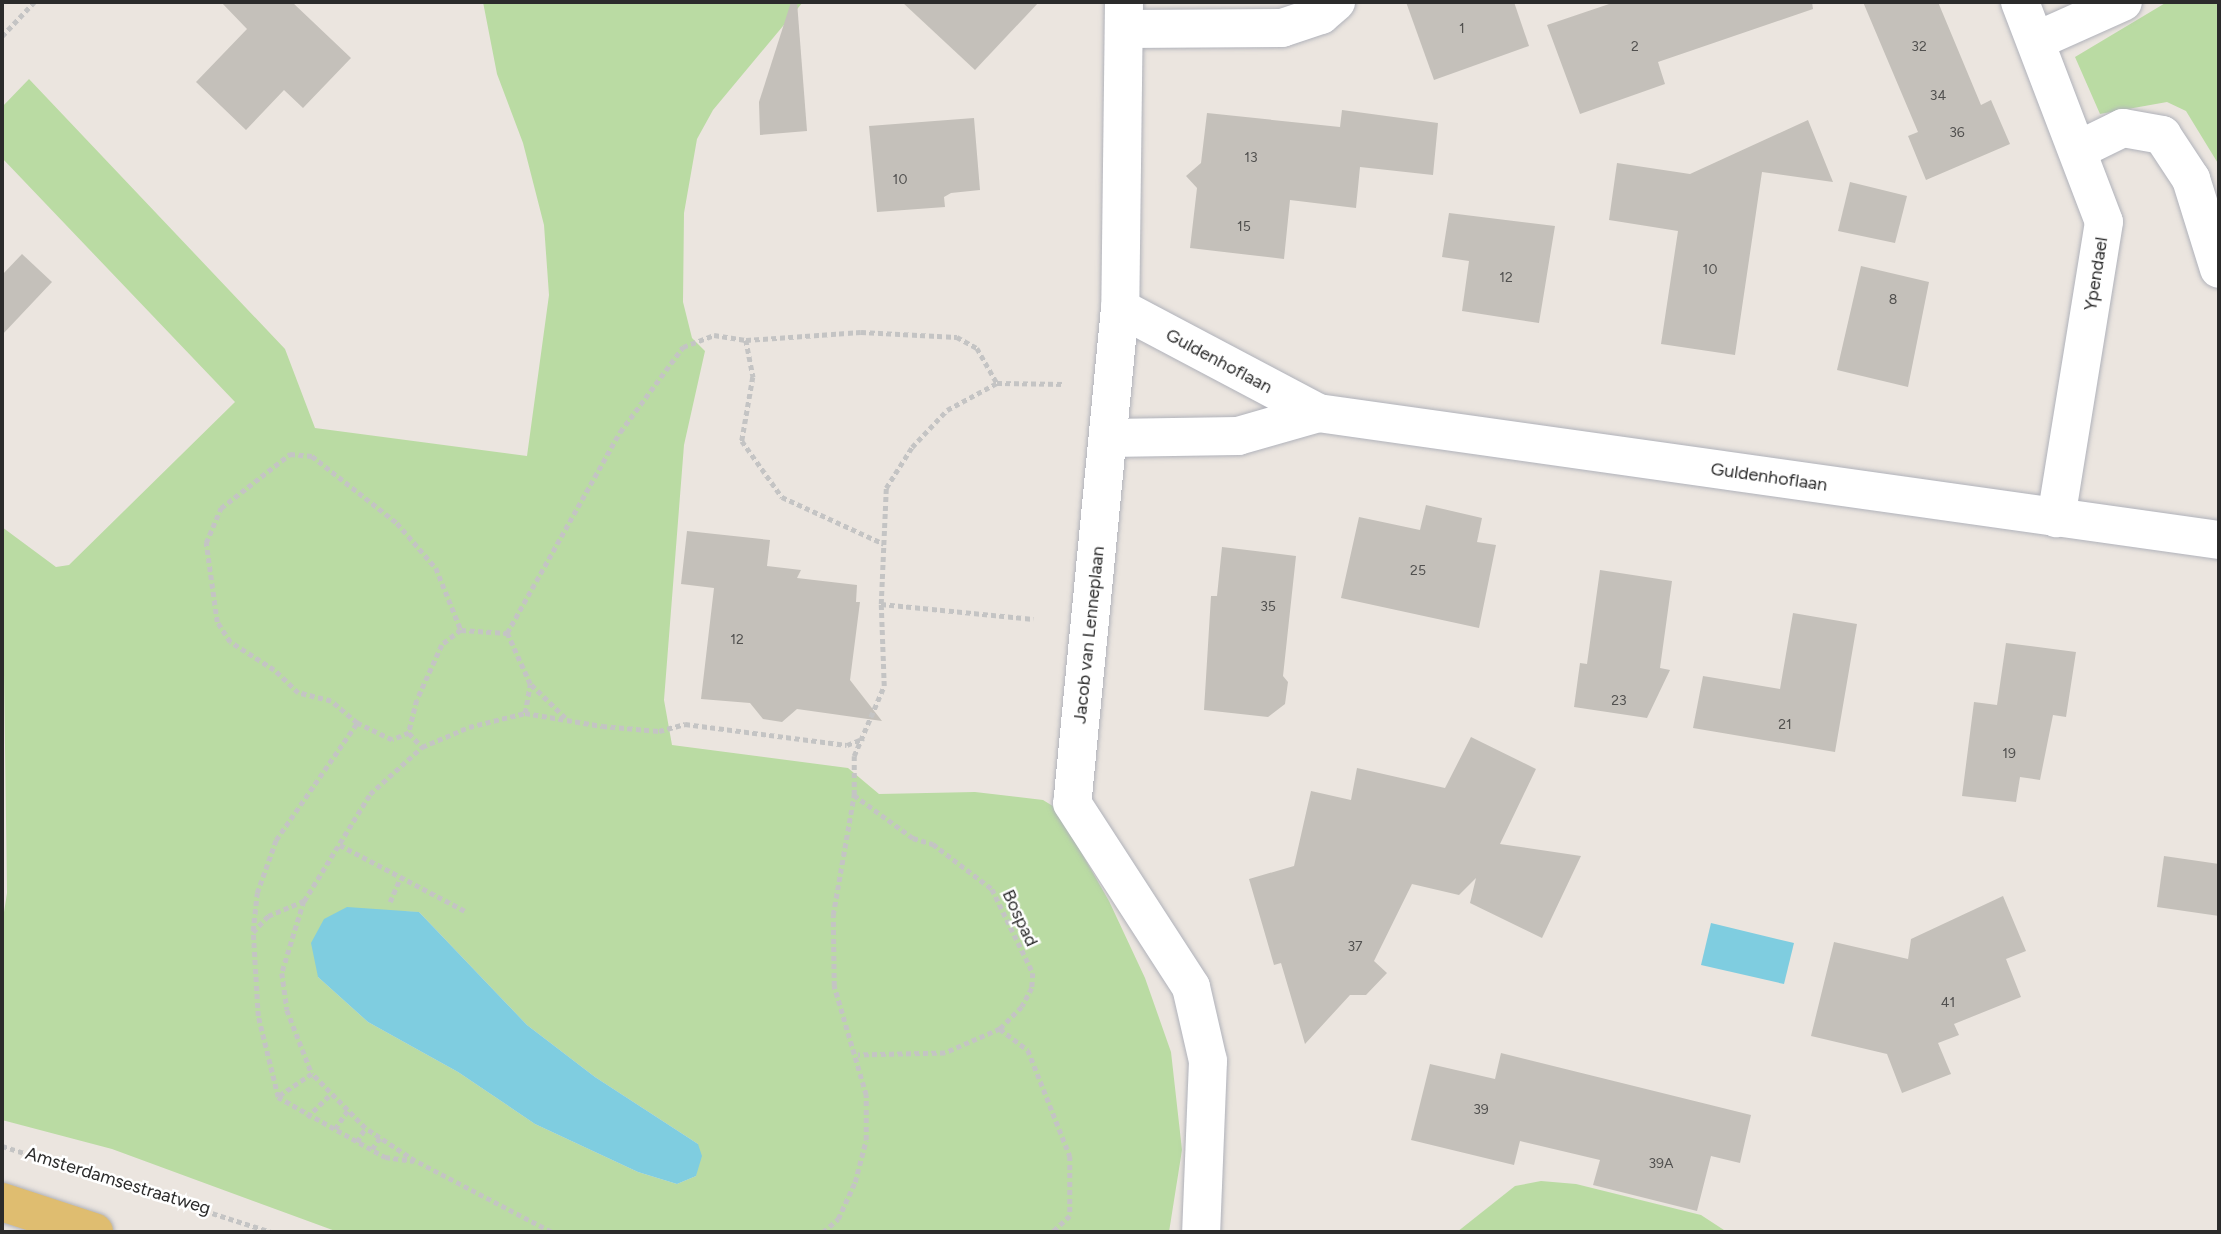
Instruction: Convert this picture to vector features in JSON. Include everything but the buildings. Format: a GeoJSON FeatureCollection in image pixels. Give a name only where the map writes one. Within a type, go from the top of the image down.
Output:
{"type":"FeatureCollection","features":[{"type":"Feature","properties":{"kind":"main road"},"geometry":{"type":"LineString","coordinates":[[2,1202],[94,1232]]}},
{"type":"Feature","properties":{"kind":"street"},"geometry":{"type":"LineString","coordinates":[[1124,15],[1282,28],[1321,15],[1336,2]]}},
{"type":"Feature","properties":{"kind":"street","name":"Ypendael"},"geometry":{"type":"LineString","coordinates":[[2020,2],[2038,40],[2104,222],[2056,518]]}},
{"type":"Feature","properties":{"kind":"street"},"geometry":{"type":"LineString","coordinates":[[2038,40],[2123,2]]}},
{"type":"Feature","properties":{"kind":"street","name":"Jacob van Lenneplaan"},"geometry":{"type":"LineString","coordinates":[[1124,15],[1120,308],[1072,803],[1191,987],[1208,1061],[1201,1232]]}},
{"type":"Feature","properties":{"kind":"street"},"geometry":{"type":"LineString","coordinates":[[2078,149],[2123,128],[2162,135],[2191,179],[2215,246]]}},
{"type":"Feature","properties":{"kind":"street","name":"Guldenhoflaan"},"geometry":{"type":"LineString","coordinates":[[1120,308],[1318,414],[2219,540]]}},
{"type":"Feature","properties":{"kind":"street","name":"Guldenhoflaan"},"geometry":{"type":"LineString","coordinates":[[1109,438],[1238,436],[1318,414]]}},
{"type":"Feature","properties":{"kind":"path"},"geometry":{"type":"LineString","coordinates":[[2,36],[34,2]]}},
{"type":"Feature","properties":{"kind":"path"},"geometry":{"type":"LineString","coordinates":[[506,633],[620,432],[683,346],[714,335],[746,340],[861,332],[957,337],[977,348],[997,383]]}},
{"type":"Feature","properties":{"kind":"path"},"geometry":{"type":"LineString","coordinates":[[746,340],[753,377],[742,441],[782,497],[884,544]]}},
{"type":"Feature","properties":{"kind":"path"},"geometry":{"type":"LineString","coordinates":[[823,1232],[838,1219],[855,1182],[866,1140],[866,1095],[858,1055],[834,986],[833,915],[853,794],[854,756],[864,738],[884,686],[881,604],[887,488],[912,447],[947,410],[997,383],[1066,384]]}},
{"type":"Feature","properties":{"kind":"path"},"geometry":{"type":"LineString","coordinates":[[461,630],[436,568],[397,523],[312,456],[290,454],[221,508],[206,543],[217,622],[230,642],[274,670],[298,693],[331,701],[357,723],[392,740],[409,733],[435,657],[442,645],[461,630],[506,633]]}},
{"type":"Feature","properties":{"kind":"path"},"geometry":{"type":"LineString","coordinates":[[881,604],[1033,619]]}},
{"type":"Feature","properties":{"kind":"path"},"geometry":{"type":"LineString","coordinates":[[506,633],[530,684],[566,718]]}},
{"type":"Feature","properties":{"kind":"path"},"geometry":{"type":"LineString","coordinates":[[525,713],[530,684]]}},
{"type":"Feature","properties":{"kind":"path"},"geometry":{"type":"LineString","coordinates":[[551,1232],[415,1161],[365,1128],[329,1095],[312,1074],[287,1010],[282,973],[304,901],[370,794],[422,747],[469,727],[525,713],[659,731],[685,724],[847,745],[864,738]]}},
{"type":"Feature","properties":{"kind":"path"},"geometry":{"type":"LineString","coordinates":[[357,723],[276,840],[257,894],[253,932],[258,1016],[278,1097],[307,1117],[385,1157],[415,1161]]}},
{"type":"Feature","properties":{"kind":"path"},"geometry":{"type":"LineString","coordinates":[[409,733],[422,747]]}},
{"type":"Feature","properties":{"kind":"path","name":"Bospad"},"geometry":{"type":"LineString","coordinates":[[853,794],[913,838],[933,844],[992,889],[1033,973],[1032,988],[1022,1007],[1000,1029],[945,1053],[858,1055]]}},
{"type":"Feature","properties":{"kind":"path"},"geometry":{"type":"LineString","coordinates":[[340,845],[464,911]]}},
{"type":"Feature","properties":{"kind":"path"},"geometry":{"type":"LineString","coordinates":[[390,902],[400,879]]}},
{"type":"Feature","properties":{"kind":"path"},"geometry":{"type":"LineString","coordinates":[[253,932],[268,916],[304,901]]}},
{"type":"Feature","properties":{"kind":"path"},"geometry":{"type":"LineString","coordinates":[[1000,1029],[1028,1050],[1070,1156],[1070,1216],[1053,1232]]}},
{"type":"Feature","properties":{"kind":"path"},"geometry":{"type":"LineString","coordinates":[[278,1097],[312,1074]]}},
{"type":"Feature","properties":{"kind":"path"},"geometry":{"type":"LineString","coordinates":[[307,1117],[329,1095]]}},
{"type":"Feature","properties":{"kind":"path"},"geometry":{"type":"LineString","coordinates":[[335,1129],[347,1111]]}},
{"type":"Feature","properties":{"kind":"path"},"geometry":{"type":"LineString","coordinates":[[357,1142],[365,1128]]}},
{"type":"Feature","properties":{"kind":"path"},"geometry":{"type":"LineString","coordinates":[[372,1149],[380,1137]]}},
{"type":"Feature","properties":{"kind":"path","name":"Amsterdamsestraatweg"},"geometry":{"type":"LineString","coordinates":[[2,1146],[272,1232]]}},
{"type":"Feature","properties":{"kind":"green space"},"geometry":{"type":"Polygon","coordinates":[[[483,2],[803,2],[713,110],[697,139],[684,213],[683,302],[692,338],[705,351],[684,445],[664,700],[672,745],[848,768],[879,794],[975,792],[1043,800],[1056,808],[1109,901],[1145,978],[1171,1052],[1182,1150],[1169,1232],[338,1232],[112,1149],[2,1120],[2,925],[7,893],[2,527],[56,567],[69,565],[235,402],[2,158],[2,107],[29,79],[285,349],[315,428],[527,456],[549,295],[544,225],[523,143],[497,74],[483,2]],[[386,911],[318,977],[368,1022],[458,1072],[535,1124],[638,1172],[677,1184],[696,1176],[698,1144],[595,1077],[527,1025],[419,912],[386,911]]]}},
{"type":"Feature","properties":{"kind":"green space"},"geometry":{"type":"Polygon","coordinates":[[[2167,2],[2219,2],[2219,165],[2186,111],[2167,102],[2100,114],[2075,57],[2167,2]]]}},
{"type":"Feature","properties":{"kind":"green space"},"geometry":{"type":"Polygon","coordinates":[[[1541,1181],[1576,1184],[1701,1215],[1727,1232],[1457,1232],[1515,1186],[1541,1181]]]}},
{"type":"Feature","properties":{"kind":"water"},"geometry":{"type":"Polygon","coordinates":[[[347,907],[419,912],[527,1025],[595,1077],[698,1144],[702,1156],[696,1176],[677,1184],[638,1172],[535,1124],[458,1072],[368,1022],[318,977],[311,943],[324,919],[347,907]]]}},
{"type":"Feature","properties":{"kind":"water"},"geometry":{"type":"Polygon","coordinates":[[[1711,923],[1794,943],[1784,984],[1701,965],[1711,923]]]}}]}
